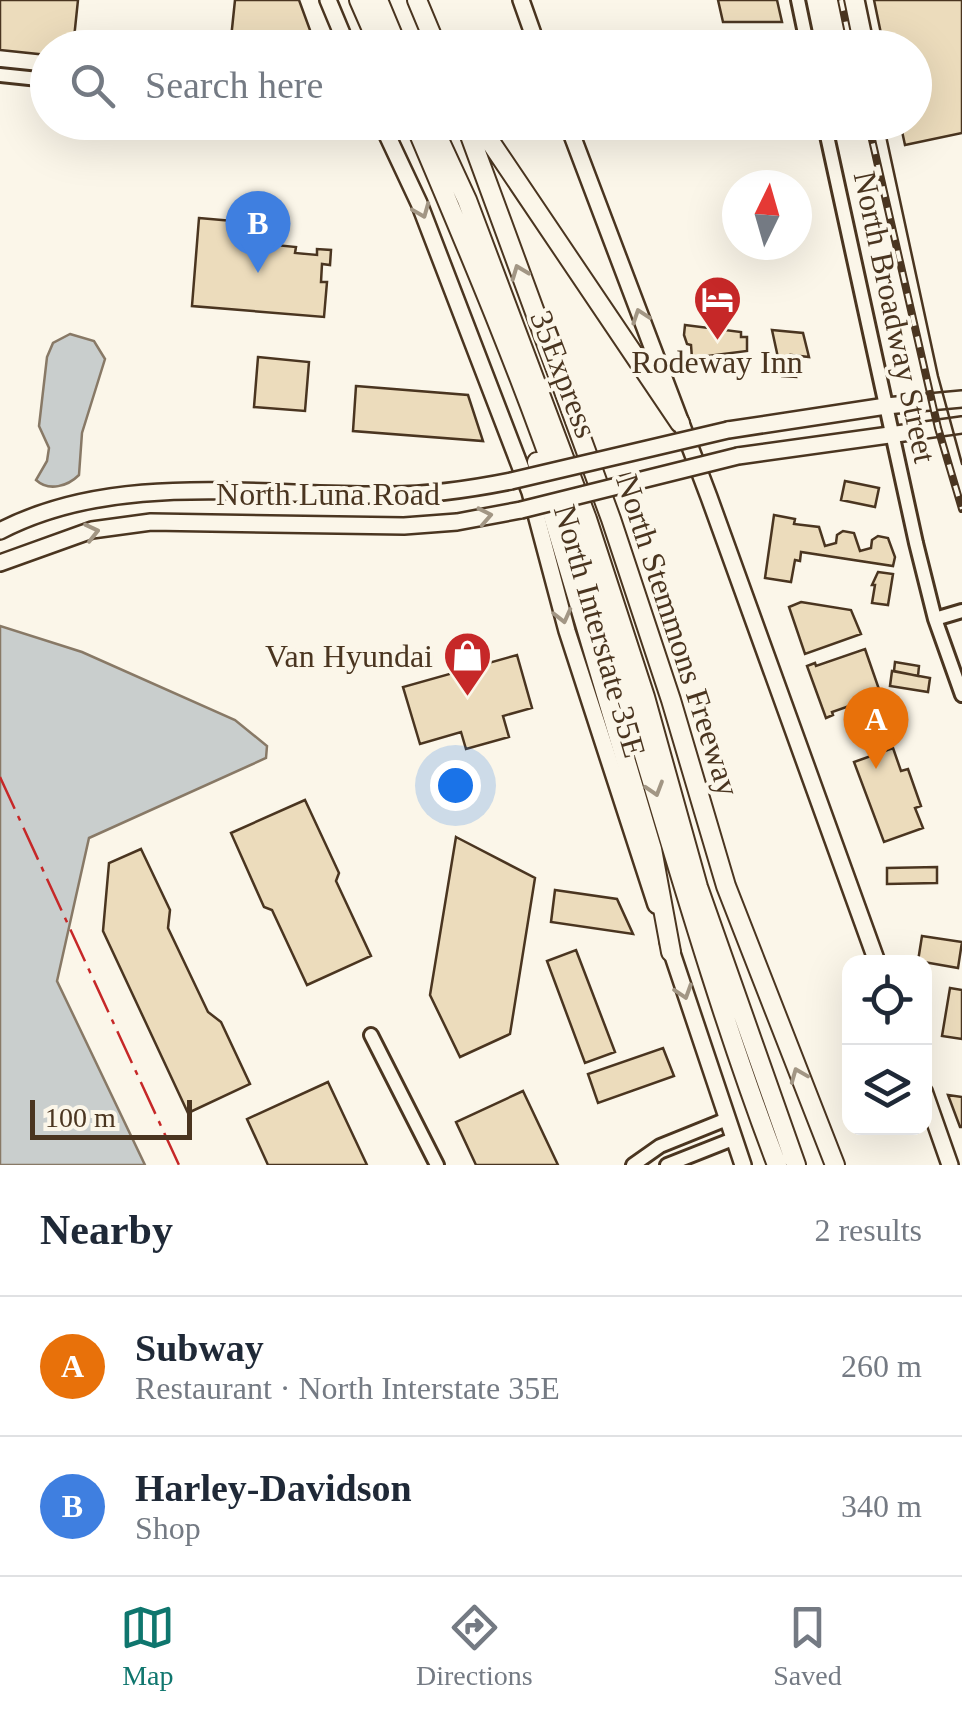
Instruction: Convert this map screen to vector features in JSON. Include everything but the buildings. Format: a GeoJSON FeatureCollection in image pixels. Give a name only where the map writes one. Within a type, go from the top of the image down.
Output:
{"type":"FeatureCollection","features":[{"type":"Feature","properties":{"kind":"highway"},"geometry":{"type":"LineString","coordinates":[[359,0],[372,30]]}},
{"type":"Feature","properties":{"kind":"highway"},"geometry":{"type":"LineString","coordinates":[[378,0],[390,30]]}},
{"type":"Feature","properties":{"kind":"highway"},"geometry":{"type":"LineString","coordinates":[[417,0],[430,30]]}},
{"type":"Feature","properties":{"kind":"highway","name":"North Stemmons Freeway"},"geometry":{"type":"LineString","coordinates":[[421,140],[533,417],[578,541],[741,1072],[776,1165]]}},
{"type":"Feature","properties":{"kind":"highway","name":"35Express"},"geometry":{"type":"LineString","coordinates":[[439,140],[467,200],[587,520],[646,698],[698,887],[796,1165]]}},
{"type":"Feature","properties":{"kind":"highway","name":"North Stemmons Freeway"},"geometry":{"type":"LineString","coordinates":[[472,140],[611,519],[726,886],[834,1165]]}},
{"type":"Feature","properties":{"kind":"highway"},"geometry":{"type":"LineString","coordinates":[[488,140],[680,423]]}},
{"type":"Feature","properties":{"kind":"highway"},"geometry":{"type":"LineString","coordinates":[[533,417],[537,462],[652,848],[671,952]]}},
{"type":"Feature","properties":{"kind":"main road"},"geometry":{"type":"LineString","coordinates":[[328,0],[340,30]]}},
{"type":"Feature","properties":{"kind":"main road"},"geometry":{"type":"LineString","coordinates":[[521,0],[532,30]]}},
{"type":"Feature","properties":{"kind":"main road","name":"North Interstate 35E"},"geometry":{"type":"LineString","coordinates":[[389,140],[419,203],[530,492],[567,631],[742,1165]]}},
{"type":"Feature","properties":{"kind":"main road"},"geometry":{"type":"LineString","coordinates":[[574,140],[874,955]]}},
{"type":"Feature","properties":{"kind":"main road","name":"North Luna Road"},"geometry":{"type":"LineString","coordinates":[[0,532],[71,505],[133,496],[219,491],[392,496],[458,492],[728,430],[886,406],[962,399]]}},
{"type":"Feature","properties":{"kind":"main road","name":"North Luna Road"},"geometry":{"type":"LineString","coordinates":[[0,563],[92,530],[152,522],[404,526],[457,522],[738,456],[962,425]]}},
{"type":"Feature","properties":{"kind":"main road"},"geometry":{"type":"LineString","coordinates":[[932,1114],[950,1165]]}},
{"type":"Feature","properties":{"kind":"street"},"geometry":{"type":"LineString","coordinates":[[798,0],[804,30]]}},
{"type":"Feature","properties":{"kind":"street"},"geometry":{"type":"LineString","coordinates":[[0,75],[30,78]]}},
{"type":"Feature","properties":{"kind":"street","name":"North Broadway Street"},"geometry":{"type":"LineString","coordinates":[[828,140],[935,619],[962,695]]}},
{"type":"Feature","properties":{"kind":"street"},"geometry":{"type":"LineString","coordinates":[[935,619],[962,611]]}},
{"type":"Feature","properties":{"kind":"street"},"geometry":{"type":"LineString","coordinates":[[371,1035],[437,1165]]}},
{"type":"Feature","properties":{"kind":"street"},"geometry":{"type":"LineString","coordinates":[[633,1165],[660,1146],[727,1120]]}},
{"type":"Feature","properties":{"kind":"street"},"geometry":{"type":"LineString","coordinates":[[666,1165],[733,1138]]}},
{"type":"Feature","properties":{"kind":"shaded area"},"geometry":{"type":"Polygon","coordinates":[[[70,334],[94,341],[105,359],[82,433],[79,475],[64,485],[52,487],[36,480],[47,461],[49,448],[39,426],[47,357],[53,343],[70,334]]]}},
{"type":"Feature","properties":{"kind":"shaded area"},"geometry":{"type":"Polygon","coordinates":[[[0,626],[82,652],[235,720],[267,746],[266,758],[89,838],[57,981],[145,1165],[0,1165],[0,626]]]}},
{"type":"Feature","properties":{"kind":"tram line"},"geometry":{"type":"LineString","coordinates":[[865,0],[871,30]]}},
{"type":"Feature","properties":{"kind":"tram line"},"geometry":{"type":"LineString","coordinates":[[887,140],[938,376],[962,464]]}},
{"type":"Feature","properties":{"kind":"railway"},"geometry":{"type":"LineString","coordinates":[[841,0],[847,30]]}},
{"type":"Feature","properties":{"kind":"railway"},"geometry":{"type":"LineString","coordinates":[[872,140],[938,428],[962,509]]}},
{"type":"Feature","properties":{"kind":"power"},"geometry":{"type":"LineString","coordinates":[[0,777],[179,1165]]}},
{"type":"Feature","properties":{"kind":"place","name":"Harley-Davidson"},"geometry":{"type":"Point","coordinates":[258,273]}},
{"type":"Feature","properties":{"kind":"place","name":"Rodeway Inn"},"geometry":{"type":"Point","coordinates":[717,342]}},
{"type":"Feature","properties":{"kind":"place","name":"Van Hyundai"},"geometry":{"type":"Point","coordinates":[468,698]}},
{"type":"Feature","properties":{"kind":"place","name":"Subway"},"geometry":{"type":"Point","coordinates":[876,769]}}]}
